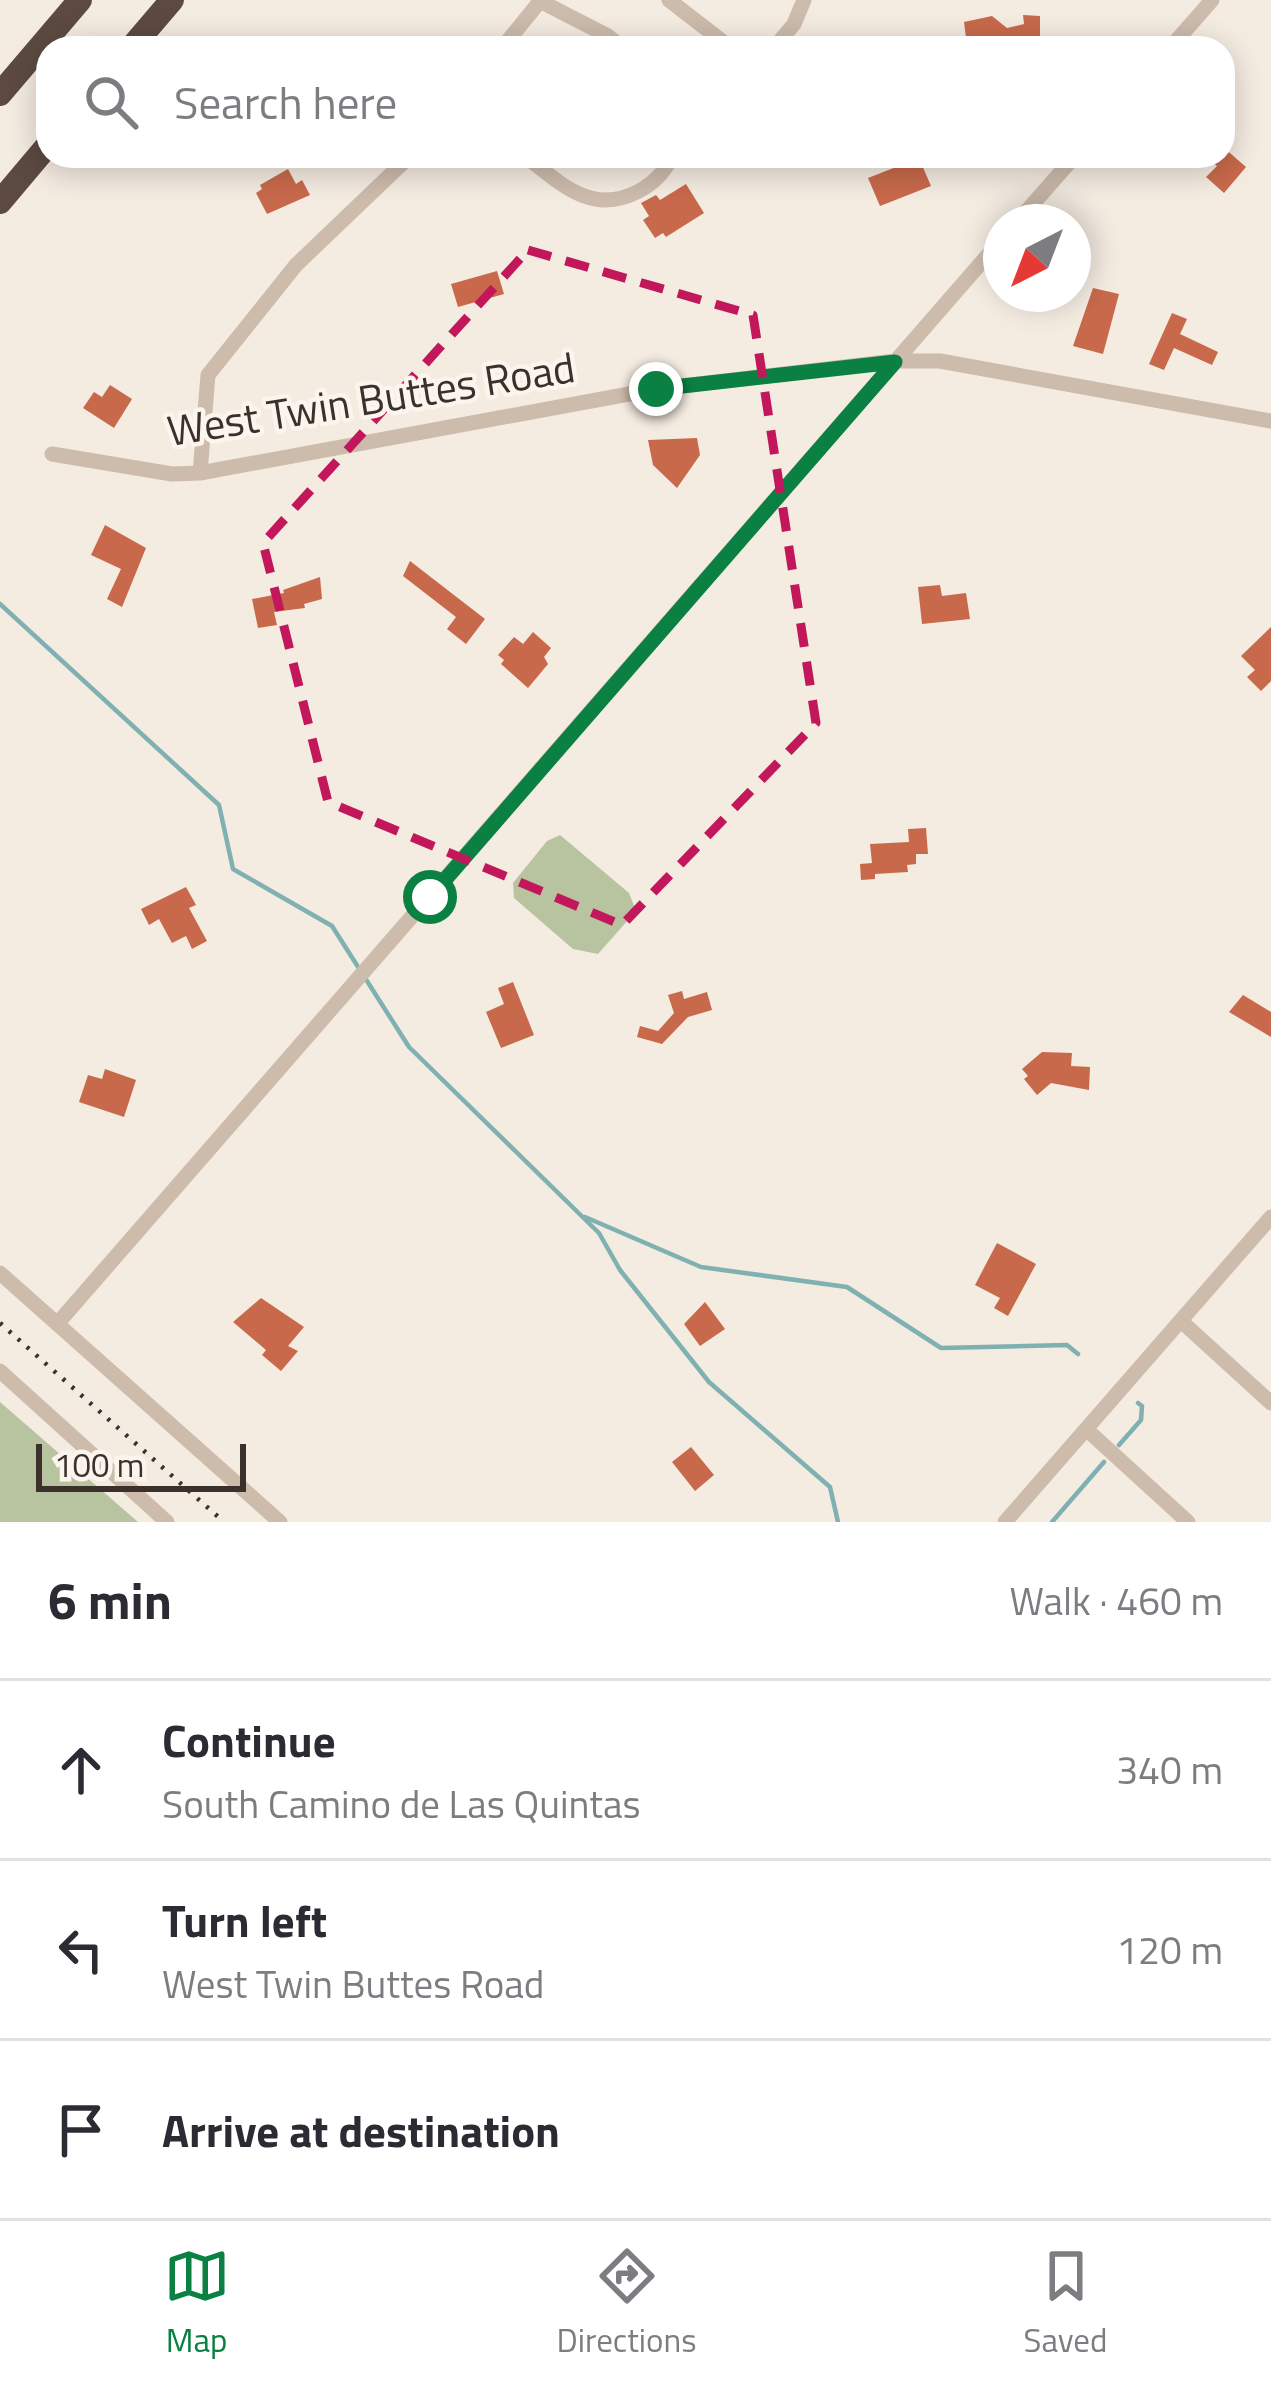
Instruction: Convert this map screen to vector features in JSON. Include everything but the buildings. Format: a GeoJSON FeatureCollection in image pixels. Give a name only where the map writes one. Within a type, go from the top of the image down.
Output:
{"type":"FeatureCollection","features":[{"type":"Feature","properties":{"kind":"highway"},"geometry":{"type":"LineString","coordinates":[[49,36],[80,0]]}},
{"type":"Feature","properties":{"kind":"highway"},"geometry":{"type":"LineString","coordinates":[[141,36],[172,0]]}},
{"type":"Feature","properties":{"kind":"highway"},"geometry":{"type":"LineString","coordinates":[[0,94],[36,52]]}},
{"type":"Feature","properties":{"kind":"highway"},"geometry":{"type":"LineString","coordinates":[[0,202],[36,160]]}},
{"type":"Feature","properties":{"kind":"street"},"geometry":{"type":"LineString","coordinates":[[512,36],[541,0],[608,36]]}},
{"type":"Feature","properties":{"kind":"street"},"geometry":{"type":"LineString","coordinates":[[669,0],[716,36]]}},
{"type":"Feature","properties":{"kind":"street"},"geometry":{"type":"LineString","coordinates":[[784,36],[804,0]]}},
{"type":"Feature","properties":{"kind":"street"},"geometry":{"type":"LineString","coordinates":[[1180,36],[1212,0]]}},
{"type":"Feature","properties":{"kind":"street"},"geometry":{"type":"LineString","coordinates":[[200,472],[208,375],[296,266],[398,168]]}},
{"type":"Feature","properties":{"kind":"street"},"geometry":{"type":"LineString","coordinates":[[540,168],[590,201],[610,201],[648,186],[665,168]]}},
{"type":"Feature","properties":{"kind":"street"},"geometry":{"type":"LineString","coordinates":[[1033,204],[1064,168]]}},
{"type":"Feature","properties":{"kind":"street"},"geometry":{"type":"LineString","coordinates":[[57,1324],[983,261]]}},
{"type":"Feature","properties":{"kind":"street","name":"West Twin Buttes Road"},"geometry":{"type":"LineString","coordinates":[[52,454],[172,474],[200,472],[656,389],[895,362],[940,362],[1271,421]]}},
{"type":"Feature","properties":{"kind":"street"},"geometry":{"type":"LineString","coordinates":[[1005,1522],[1271,1217]]}},
{"type":"Feature","properties":{"kind":"street"},"geometry":{"type":"LineString","coordinates":[[0,1273],[280,1522]]}},
{"type":"Feature","properties":{"kind":"street"},"geometry":{"type":"LineString","coordinates":[[1181,1322],[1271,1402]]}},
{"type":"Feature","properties":{"kind":"street"},"geometry":{"type":"LineString","coordinates":[[0,1371],[167,1522]]}},
{"type":"Feature","properties":{"kind":"street"},"geometry":{"type":"LineString","coordinates":[[1086,1429],[1188,1522]]}},
{"type":"Feature","properties":{"kind":"highlighted area"},"geometry":{"type":"Polygon","coordinates":[[[528,250],[753,315],[816,723],[622,925],[328,802],[263,543],[528,250]]]}},
{"type":"Feature","properties":{"kind":"green space"},"geometry":{"type":"Polygon","coordinates":[[[560,835],[629,893],[636,911],[598,954],[573,949],[514,898],[513,883],[547,841],[560,835]]]}},
{"type":"Feature","properties":{"kind":"green space"},"geometry":{"type":"Polygon","coordinates":[[[0,1402],[138,1522],[0,1522],[0,1402]]]}},
{"type":"Feature","properties":{"kind":"waterway"},"geometry":{"type":"LineString","coordinates":[[0,604],[219,805],[233,869],[332,926],[409,1047],[599,1233],[620,1270],[709,1382],[830,1487],[838,1522]]}},
{"type":"Feature","properties":{"kind":"waterway"},"geometry":{"type":"LineString","coordinates":[[585,1217],[701,1267],[847,1287],[941,1348],[1067,1345],[1078,1354]]}},
{"type":"Feature","properties":{"kind":"waterway"},"geometry":{"type":"LineString","coordinates":[[1119,1445],[1141,1420],[1138,1403]]}},
{"type":"Feature","properties":{"kind":"waterway"},"geometry":{"type":"LineString","coordinates":[[1052,1522],[1104,1462]]}},
{"type":"Feature","properties":{"kind":"railway"},"geometry":{"type":"LineString","coordinates":[[0,1323],[224,1522]]}},
{"type":"Feature","properties":{"kind":"route"},"geometry":{"type":"LineString","coordinates":[[430,897],[895,362],[656,389]]}}]}
